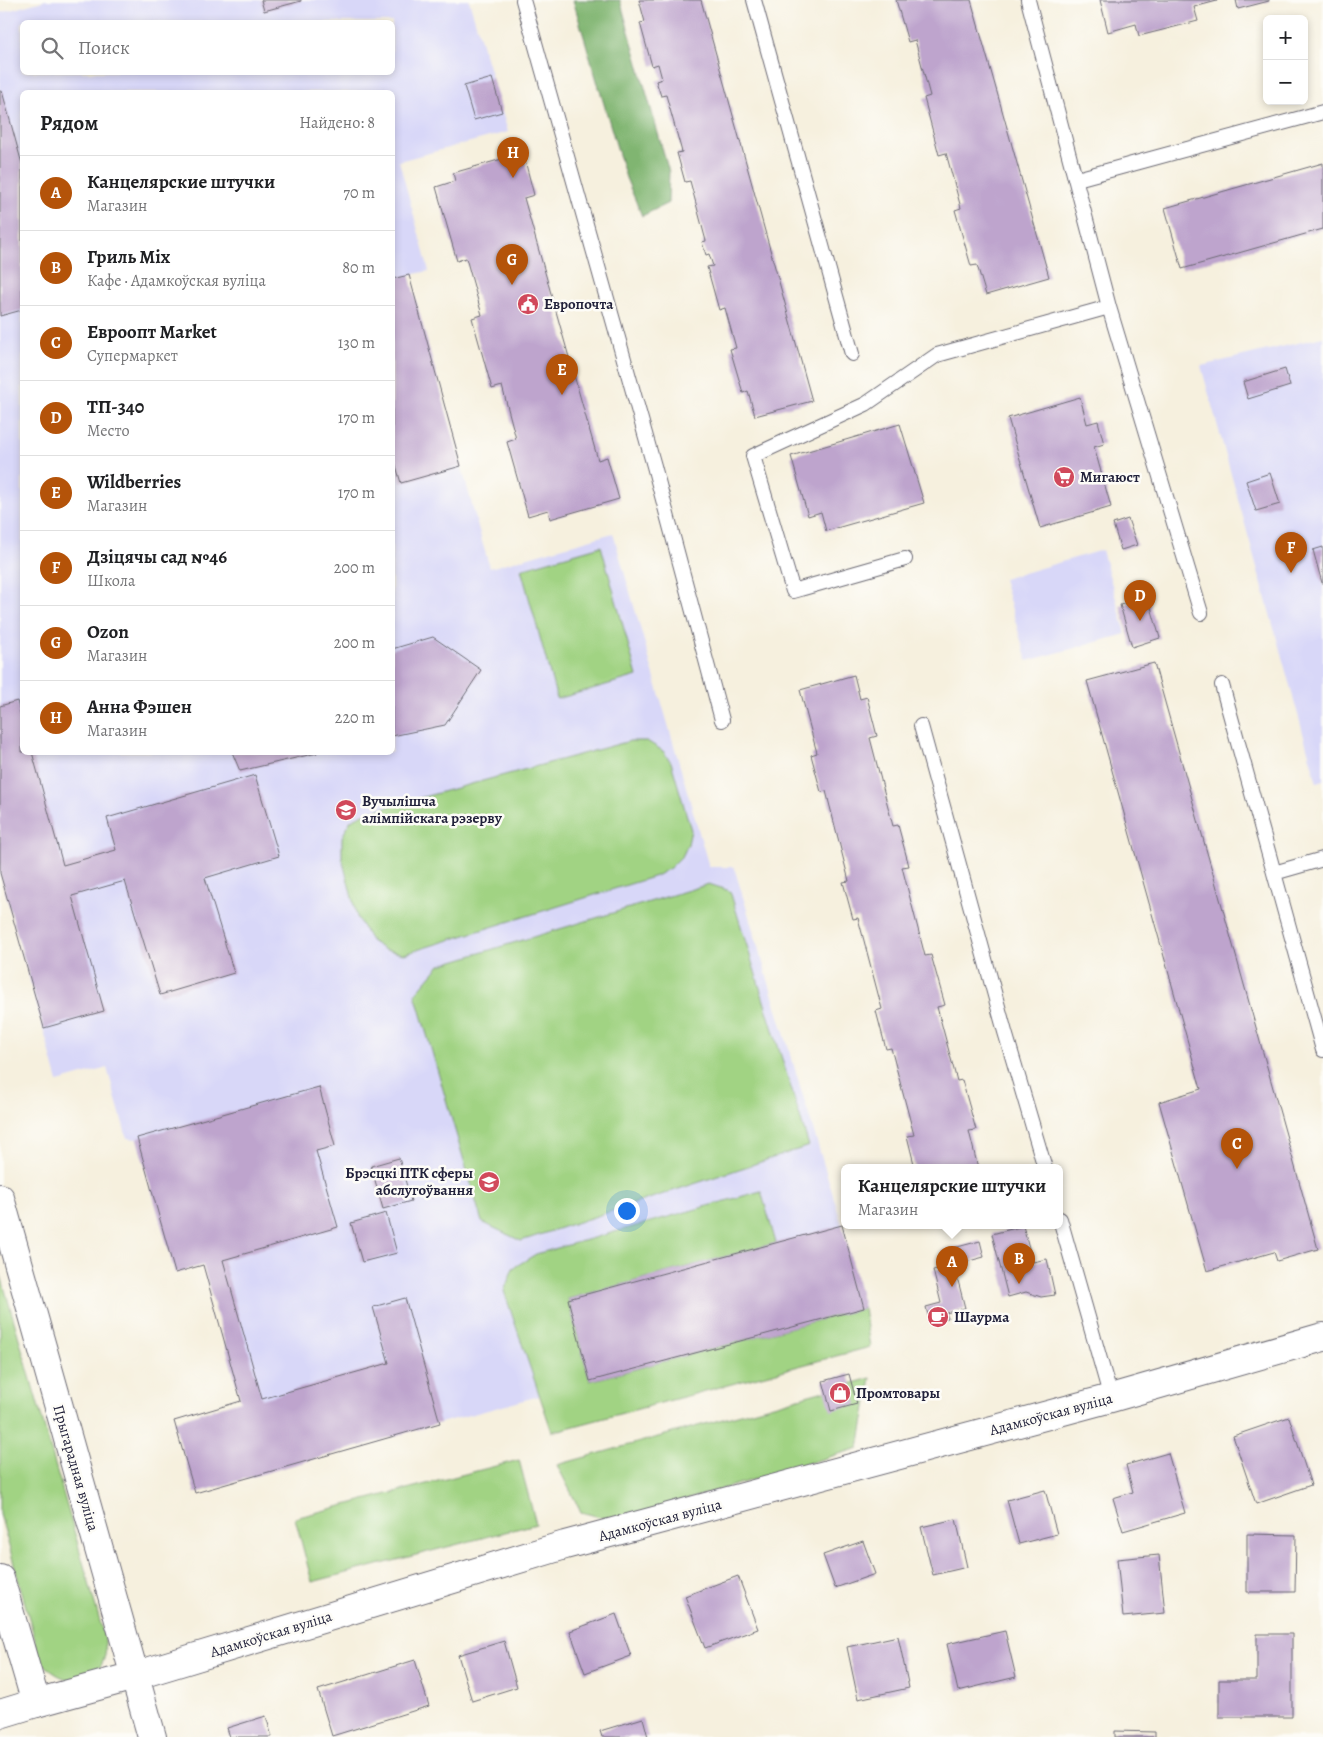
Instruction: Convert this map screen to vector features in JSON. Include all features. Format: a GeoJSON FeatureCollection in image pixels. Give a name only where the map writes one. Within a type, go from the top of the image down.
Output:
{"type":"FeatureCollection","features":[{"type":"Feature","properties":{"kind":"street","name":"Прыгарадная вуліца"},"geometry":{"type":"LineString","coordinates":[[0,1198],[152,1737]]}},
{"type":"Feature","properties":{"kind":"street","name":"Адамкоўская вуліца"},"geometry":{"type":"LineString","coordinates":[[0,1714],[134,1676],[565,1545],[1112,1398],[1323,1338]]}},
{"type":"Feature","properties":{"kind":"street"},"geometry":{"type":"LineString","coordinates":[[0,1579],[36,1703]]}},
{"type":"Feature","properties":{"kind":"lane"},"geometry":{"type":"LineString","coordinates":[[523,0],[654,466],[722,720]]}},
{"type":"Feature","properties":{"kind":"lane"},"geometry":{"type":"LineString","coordinates":[[754,0],[852,354]]}},
{"type":"Feature","properties":{"kind":"lane"},"geometry":{"type":"LineString","coordinates":[[1028,0],[1077,179],[1109,306],[1201,613]]}},
{"type":"Feature","properties":{"kind":"lane"},"geometry":{"type":"LineString","coordinates":[[1077,179],[1323,112]]}},
{"type":"Feature","properties":{"kind":"lane"},"geometry":{"type":"LineString","coordinates":[[905,559],[794,591],[753,456],[866,404],[937,355],[1109,306]]}},
{"type":"Feature","properties":{"kind":"lane"},"geometry":{"type":"LineString","coordinates":[[1222,685],[1323,1050]]}},
{"type":"Feature","properties":{"kind":"lane"},"geometry":{"type":"LineString","coordinates":[[922,726],[1005,1032],[1044,1164]]}},
{"type":"Feature","properties":{"kind":"lane"},"geometry":{"type":"LineString","coordinates":[[1274,873],[1323,859]]}},
{"type":"Feature","properties":{"kind":"lane"},"geometry":{"type":"LineString","coordinates":[[1063,1229],[1112,1398]]}},
{"type":"Feature","properties":{"kind":"shaded area"},"geometry":{"type":"Polygon","coordinates":[[[46,0],[469,0],[508,132],[399,161],[429,271],[409,275],[483,545],[490,568],[613,533],[709,867],[734,867],[841,1222],[841,1229],[843,1229],[864,1308],[440,1423],[195,1493],[174,1421],[241,1401],[203,1265],[175,1273],[137,1139],[127,1138],[107,1068],[58,1082],[0,873],[0,13],[46,0]]]}},
{"type":"Feature","properties":{"kind":"shaded area"},"geometry":{"type":"Polygon","coordinates":[[[1323,337],[1323,781],[1317,783],[1201,366],[1323,337]]]}},
{"type":"Feature","properties":{"kind":"shaded area"},"geometry":{"type":"Polygon","coordinates":[[[1102,550],[1126,634],[1027,661],[1003,579],[1102,550]]]}},
{"type":"Feature","properties":{"kind":"green space"},"geometry":{"type":"Polygon","coordinates":[[[573,0],[620,0],[669,172],[668,203],[642,216],[626,178],[573,0]]]}},
{"type":"Feature","properties":{"kind":"green space"},"geometry":{"type":"Polygon","coordinates":[[[601,546],[637,676],[557,699],[521,569],[601,546]]]}},
{"type":"Feature","properties":{"kind":"green space"},"geometry":{"type":"Polygon","coordinates":[[[630,741],[647,741],[663,751],[671,762],[691,830],[683,855],[670,868],[656,876],[404,954],[385,950],[371,941],[357,917],[342,858],[342,837],[351,820],[368,812],[630,741]]]}},
{"type":"Feature","properties":{"kind":"green space"},"geometry":{"type":"Polygon","coordinates":[[[709,884],[730,891],[809,1146],[521,1241],[482,1222],[415,994],[440,965],[709,884]]]}},
{"type":"Feature","properties":{"kind":"green space"},"geometry":{"type":"Polygon","coordinates":[[[761,1191],[776,1243],[568,1299],[590,1381],[864,1308],[870,1347],[552,1432],[504,1291],[513,1268],[536,1254],[761,1191]]]}},
{"type":"Feature","properties":{"kind":"green space"},"geometry":{"type":"Polygon","coordinates":[[[0,1272],[105,1639],[105,1653],[98,1670],[92,1675],[78,1680],[63,1678],[41,1661],[0,1514],[0,1272]]]}},
{"type":"Feature","properties":{"kind":"green space"},"geometry":{"type":"Polygon","coordinates":[[[871,1378],[859,1448],[615,1521],[581,1512],[557,1465],[871,1378]]]}},
{"type":"Feature","properties":{"kind":"green space"},"geometry":{"type":"Polygon","coordinates":[[[519,1460],[536,1524],[312,1582],[295,1518],[519,1460]]]}},
{"type":"Feature","properties":{"kind":"building"},"geometry":{"type":"Polygon","coordinates":[[[261,0],[301,0],[301,1],[264,11],[261,0]]]}},
{"type":"Feature","properties":{"kind":"building"},"geometry":{"type":"Polygon","coordinates":[[[639,0],[701,0],[812,401],[755,416],[748,391],[743,393],[730,349],[736,348],[725,308],[719,310],[707,267],[713,266],[709,254],[706,255],[702,242],[706,241],[690,181],[685,182],[677,153],[682,152],[666,95],[661,96],[656,81],[662,79],[658,64],[652,66],[640,23],[645,22],[639,0]]]}},
{"type":"Feature","properties":{"kind":"building"},"geometry":{"type":"Polygon","coordinates":[[[896,0],[971,0],[1049,277],[986,295],[977,265],[971,266],[955,210],[961,208],[946,153],[939,155],[924,98],[930,96],[915,40],[908,42],[896,0]]]}},
{"type":"Feature","properties":{"kind":"building"},"geometry":{"type":"Polygon","coordinates":[[[1100,0],[1217,1],[1194,7],[1198,21],[1139,36],[1136,24],[1108,32],[1100,0]]]}},
{"type":"Feature","properties":{"kind":"building"},"geometry":{"type":"Polygon","coordinates":[[[1236,0],[1269,0],[1269,1],[1238,9],[1236,0]]]}},
{"type":"Feature","properties":{"kind":"building"},"geometry":{"type":"Polygon","coordinates":[[[492,78],[502,112],[474,120],[464,86],[492,78]]]}},
{"type":"Feature","properties":{"kind":"building"},"geometry":{"type":"Polygon","coordinates":[[[0,91],[2,91],[20,157],[20,311],[0,316],[0,91]]]}},
{"type":"Feature","properties":{"kind":"building"},"geometry":{"type":"Polygon","coordinates":[[[523,153],[534,195],[524,198],[598,460],[607,457],[619,499],[550,519],[548,510],[528,516],[507,442],[516,439],[502,386],[492,389],[472,318],[482,315],[466,258],[457,261],[436,187],[455,181],[453,173],[523,153]]]}},
{"type":"Feature","properties":{"kind":"building"},"geometry":{"type":"Polygon","coordinates":[[[1323,163],[1323,229],[1182,269],[1165,208],[1323,163]]]}},
{"type":"Feature","properties":{"kind":"building"},"geometry":{"type":"Polygon","coordinates":[[[409,275],[461,466],[401,483],[395,462],[395,278],[409,275]]]}},
{"type":"Feature","properties":{"kind":"building"},"geometry":{"type":"Polygon","coordinates":[[[1285,369],[1290,386],[1248,399],[1243,382],[1285,369]]]}},
{"type":"Feature","properties":{"kind":"building","name":"Мигаюст"},"geometry":{"type":"Polygon","coordinates":[[[1080,397],[1087,424],[1098,421],[1104,444],[1094,447],[1111,507],[1040,528],[1008,418],[1080,397]]]}},
{"type":"Feature","properties":{"kind":"building"},"geometry":{"type":"Polygon","coordinates":[[[900,424],[924,503],[826,531],[821,512],[808,516],[791,456],[900,424]]]}},
{"type":"Feature","properties":{"kind":"building"},"geometry":{"type":"Polygon","coordinates":[[[1270,473],[1280,504],[1256,511],[1246,481],[1270,473]]]}},
{"type":"Feature","properties":{"kind":"building"},"geometry":{"type":"Polygon","coordinates":[[[1128,519],[1137,545],[1121,550],[1113,524],[1128,519]]]}},
{"type":"Feature","properties":{"kind":"building"},"geometry":{"type":"Polygon","coordinates":[[[1323,547],[1323,583],[1322,583],[1313,550],[1323,547]]]}},
{"type":"Feature","properties":{"kind":"building"},"geometry":{"type":"Polygon","coordinates":[[[1148,597],[1160,638],[1132,647],[1120,605],[1148,597]]]}},
{"type":"Feature","properties":{"kind":"building"},"geometry":{"type":"Polygon","coordinates":[[[433,637],[481,670],[445,725],[395,735],[395,648],[433,637]]]}},
{"type":"Feature","properties":{"kind":"building"},"geometry":{"type":"Polygon","coordinates":[[[1154,663],[1318,1249],[1277,1261],[1274,1252],[1207,1271],[1159,1102],[1201,1089],[1087,681],[1154,663]]]}},
{"type":"Feature","properties":{"kind":"building"},"geometry":{"type":"Polygon","coordinates":[[[854,675],[860,699],[867,697],[877,736],[870,738],[893,826],[898,825],[909,866],[902,867],[925,956],[931,955],[945,1005],[937,1007],[957,1081],[962,1080],[976,1130],[969,1131],[977,1164],[914,1164],[907,1136],[914,1135],[891,1048],[886,1049],[876,1011],[882,1009],[858,918],[853,919],[843,882],[849,881],[826,791],[821,792],[811,755],[817,753],[800,690],[854,675]]]}},
{"type":"Feature","properties":{"kind":"building"},"geometry":{"type":"Polygon","coordinates":[[[17,701],[20,712],[20,755],[33,755],[63,865],[116,850],[107,818],[255,775],[279,856],[205,878],[234,973],[160,995],[125,881],[72,896],[104,1011],[44,1028],[0,873],[0,706],[17,701]]]}},
{"type":"Feature","properties":{"kind":"building"},"geometry":{"type":"Polygon","coordinates":[[[233,755],[308,755],[240,771],[233,755]]]}},
{"type":"Feature","properties":{"kind":"building"},"geometry":{"type":"Polygon","coordinates":[[[319,1087],[335,1146],[316,1151],[338,1227],[223,1260],[262,1399],[389,1363],[373,1307],[405,1298],[440,1423],[195,1493],[174,1421],[241,1401],[203,1265],[175,1273],[137,1138],[319,1087]]]}},
{"type":"Feature","properties":{"kind":"building"},"geometry":{"type":"Polygon","coordinates":[[[399,1158],[411,1201],[383,1209],[371,1166],[399,1158]]]}},
{"type":"Feature","properties":{"kind":"building"},"geometry":{"type":"Polygon","coordinates":[[[386,1213],[397,1253],[362,1262],[351,1223],[386,1213]]]}},
{"type":"Feature","properties":{"kind":"building"},"geometry":{"type":"Polygon","coordinates":[[[841,1225],[864,1308],[590,1381],[568,1299],[841,1225]]]}},
{"type":"Feature","properties":{"kind":"building"},"geometry":{"type":"Polygon","coordinates":[[[1011,1229],[1024,1229],[1033,1262],[1047,1259],[1055,1295],[1041,1297],[1026,1292],[1008,1297],[992,1234],[1011,1229]]]}},
{"type":"Feature","properties":{"kind":"building"},"geometry":{"type":"Polygon","coordinates":[[[980,1241],[984,1257],[954,1265],[965,1308],[946,1313],[948,1318],[930,1323],[926,1307],[941,1303],[933,1270],[947,1267],[942,1251],[980,1241]]]}},
{"type":"Feature","properties":{"kind":"building","name":"Промтовары"},"geometry":{"type":"Polygon","coordinates":[[[849,1374],[857,1404],[831,1411],[823,1381],[849,1374]]]}},
{"type":"Feature","properties":{"kind":"building"},"geometry":{"type":"Polygon","coordinates":[[[1289,1417],[1311,1485],[1256,1504],[1233,1436],[1289,1417]]]}},
{"type":"Feature","properties":{"kind":"building"},"geometry":{"type":"Polygon","coordinates":[[[1168,1453],[1185,1513],[1123,1531],[1113,1498],[1133,1492],[1126,1465],[1168,1453]]]}},
{"type":"Feature","properties":{"kind":"building"},"geometry":{"type":"Polygon","coordinates":[[[1045,1490],[1057,1534],[1019,1544],[1007,1500],[1045,1490]]]}},
{"type":"Feature","properties":{"kind":"building"},"geometry":{"type":"Polygon","coordinates":[[[956,1519],[967,1567],[933,1575],[921,1527],[956,1519]]]}},
{"type":"Feature","properties":{"kind":"building"},"geometry":{"type":"Polygon","coordinates":[[[1247,1534],[1296,1535],[1295,1592],[1247,1592],[1247,1534]]]}},
{"type":"Feature","properties":{"kind":"building"},"geometry":{"type":"Polygon","coordinates":[[[863,1541],[875,1574],[835,1588],[823,1555],[863,1541]]]}},
{"type":"Feature","properties":{"kind":"building"},"geometry":{"type":"Polygon","coordinates":[[[1159,1555],[1165,1613],[1123,1617],[1117,1559],[1159,1555]]]}},
{"type":"Feature","properties":{"kind":"building"},"geometry":{"type":"Polygon","coordinates":[[[738,1576],[758,1629],[705,1648],[685,1596],[738,1576]]]}},
{"type":"Feature","properties":{"kind":"building"},"geometry":{"type":"Polygon","coordinates":[[[616,1614],[631,1656],[585,1673],[570,1631],[616,1614]]]}},
{"type":"Feature","properties":{"kind":"building"},"geometry":{"type":"Polygon","coordinates":[[[1005,1631],[1016,1677],[958,1691],[947,1644],[1005,1631]]]}},
{"type":"Feature","properties":{"kind":"building"},"geometry":{"type":"Polygon","coordinates":[[[1257,1634],[1292,1634],[1292,1717],[1219,1717],[1219,1680],[1257,1680],[1257,1634]]]}},
{"type":"Feature","properties":{"kind":"building"},"geometry":{"type":"Polygon","coordinates":[[[898,1636],[909,1688],[858,1699],[847,1647],[898,1636]]]}},
{"type":"Feature","properties":{"kind":"building"},"geometry":{"type":"Polygon","coordinates":[[[504,1641],[517,1687],[472,1701],[458,1655],[504,1641]]]}},
{"type":"Feature","properties":{"kind":"building"},"geometry":{"type":"Polygon","coordinates":[[[415,1660],[429,1706],[332,1736],[318,1690],[415,1660]]]}},
{"type":"Feature","properties":{"kind":"building"},"geometry":{"type":"Polygon","coordinates":[[[266,1716],[272,1737],[230,1737],[227,1728],[266,1716]]]}},
{"type":"Feature","properties":{"kind":"building"},"geometry":{"type":"Polygon","coordinates":[[[643,1718],[648,1737],[602,1737],[600,1731],[643,1718]]]}},
{"type":"Feature","properties":{"kind":"building"},"geometry":{"type":"Polygon","coordinates":[[[1115,1731],[1155,1732],[1155,1737],[1115,1737],[1115,1731]]]}},
{"type":"Feature","properties":{"kind":"place","name":"Анна Фэшен"},"geometry":{"type":"Point","coordinates":[513,178]}},
{"type":"Feature","properties":{"kind":"place","name":"Ozon"},"geometry":{"type":"Point","coordinates":[512,285]}},
{"type":"Feature","properties":{"kind":"place","name":"Европочта"},"geometry":{"type":"Point","coordinates":[528,304]}},
{"type":"Feature","properties":{"kind":"place","name":"Wildberries"},"geometry":{"type":"Point","coordinates":[562,395]}},
{"type":"Feature","properties":{"kind":"place","name":"Мигаюст"},"geometry":{"type":"Point","coordinates":[1064,477]}},
{"type":"Feature","properties":{"kind":"place","name":"Дзіцячы сад №46"},"geometry":{"type":"Point","coordinates":[1291,573]}},
{"type":"Feature","properties":{"kind":"place","name":"ТП-340"},"geometry":{"type":"Point","coordinates":[1140,621]}},
{"type":"Feature","properties":{"kind":"place","name":"Вучылішча алімпійскага рэзерву"},"geometry":{"type":"Point","coordinates":[346,810]}},
{"type":"Feature","properties":{"kind":"place","name":"Евроопт Market"},"geometry":{"type":"Point","coordinates":[1237,1169]}},
{"type":"Feature","properties":{"kind":"place","name":"Брэсцкі ПТК сферы абслугоўвання"},"geometry":{"type":"Point","coordinates":[489,1182]}},
{"type":"Feature","properties":{"kind":"place","name":"Гриль Mix"},"geometry":{"type":"Point","coordinates":[1019,1284]}},
{"type":"Feature","properties":{"kind":"place","name":"Канцелярские штучки"},"geometry":{"type":"Point","coordinates":[952,1287]}},
{"type":"Feature","properties":{"kind":"place","name":"Шаурма"},"geometry":{"type":"Point","coordinates":[938,1317]}},
{"type":"Feature","properties":{"kind":"place","name":"Промтовары"},"geometry":{"type":"Point","coordinates":[840,1393]}}]}
